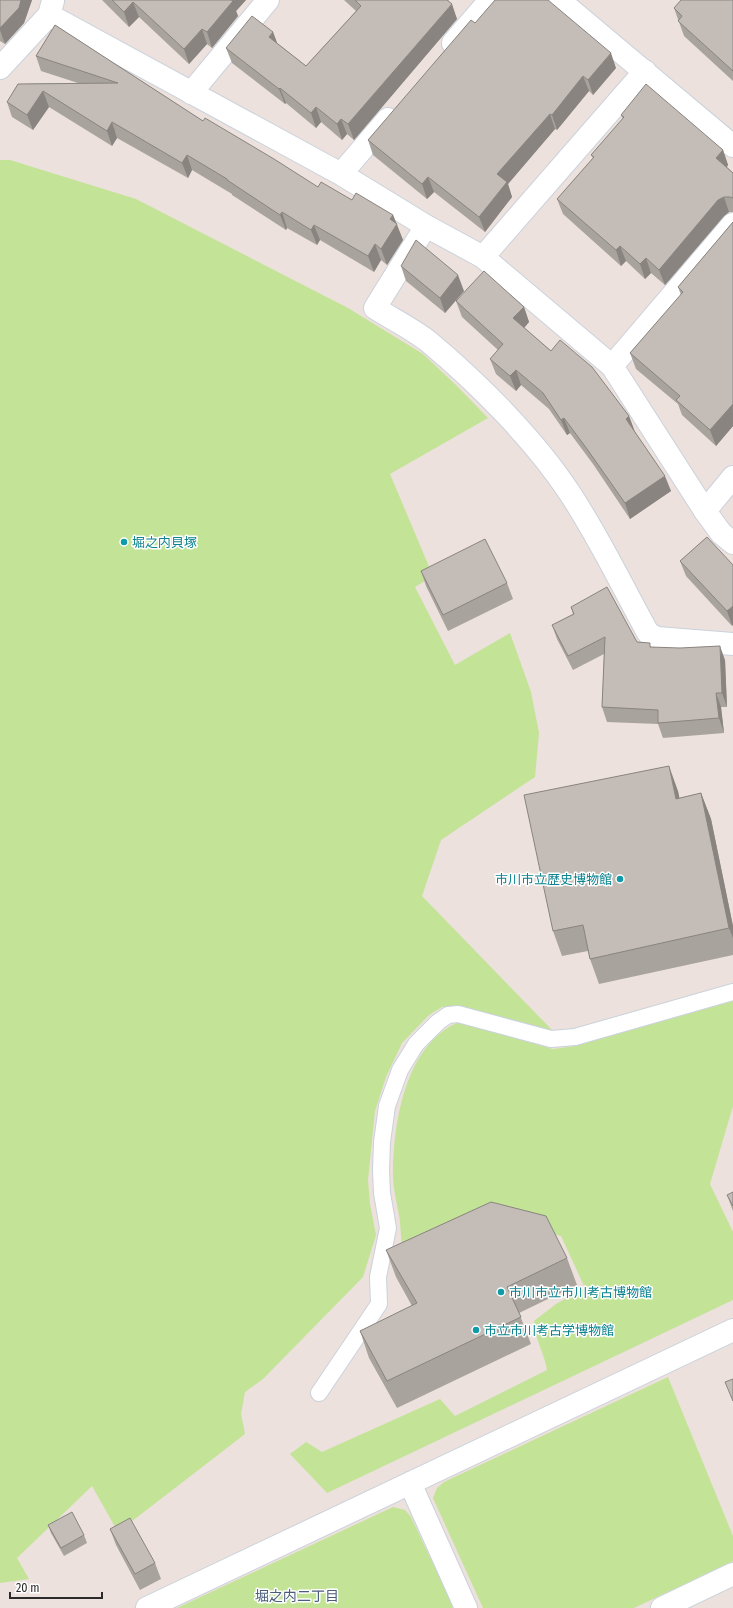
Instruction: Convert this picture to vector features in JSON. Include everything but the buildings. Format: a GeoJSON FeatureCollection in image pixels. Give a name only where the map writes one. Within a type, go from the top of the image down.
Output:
{"type":"FeatureCollection","features":[{"type":"Feature","properties":{"kind":"street"},"geometry":{"type":"LineString","coordinates":[[191,93],[268,0]]}},
{"type":"Feature","properties":{"kind":"street"},"geometry":{"type":"LineString","coordinates":[[438,60],[490,0]]}},
{"type":"Feature","properties":{"kind":"street"},"geometry":{"type":"LineString","coordinates":[[560,0],[733,146]]}},
{"type":"Feature","properties":{"kind":"street"},"geometry":{"type":"LineString","coordinates":[[0,68],[51,7],[191,93],[341,174],[426,226],[483,257],[612,366],[705,511],[721,533],[733,543]]}},
{"type":"Feature","properties":{"kind":"street"},"geometry":{"type":"LineString","coordinates":[[483,257],[645,71]]}},
{"type":"Feature","properties":{"kind":"street"},"geometry":{"type":"LineString","coordinates":[[341,174],[402,102]]}},
{"type":"Feature","properties":{"kind":"street"},"geometry":{"type":"LineString","coordinates":[[612,366],[733,224]]}},
{"type":"Feature","properties":{"kind":"street"},"geometry":{"type":"LineString","coordinates":[[426,226],[375,308],[428,341],[467,376],[546,459],[570,493],[648,633],[657,638],[733,644]]}},
{"type":"Feature","properties":{"kind":"street"},"geometry":{"type":"LineString","coordinates":[[705,511],[733,477]]}},
{"type":"Feature","properties":{"kind":"street"},"geometry":{"type":"LineString","coordinates":[[147,1608],[733,1330]]}},
{"type":"Feature","properties":{"kind":"street"},"geometry":{"type":"LineString","coordinates":[[410,1483],[466,1608]]}},
{"type":"Feature","properties":{"kind":"street"},"geometry":{"type":"LineString","coordinates":[[662,1608],[733,1574]]}},
{"type":"Feature","properties":{"kind":"lane"},"geometry":{"type":"LineString","coordinates":[[319,1393],[379,1304],[378,1277],[388,1228],[382,1193],[381,1170],[382,1142],[387,1106],[400,1070],[416,1044],[438,1022],[448,1015],[458,1014],[551,1039],[575,1037],[733,992]]}},
{"type":"Feature","properties":{"kind":"green space"},"geometry":{"type":"Polygon","coordinates":[[[0,160],[10,160],[136,199],[348,308],[423,354],[488,418],[390,474],[433,576],[415,587],[455,665],[510,633],[531,692],[539,733],[535,777],[441,840],[422,896],[553,1031],[457,1006],[442,1007],[429,1015],[402,1043],[386,1077],[375,1111],[368,1180],[370,1204],[376,1235],[363,1277],[263,1379],[245,1392],[241,1414],[245,1434],[118,1532],[92,1486],[17,1558],[29,1579],[0,1583],[0,160]]]}},
{"type":"Feature","properties":{"kind":"green space"},"geometry":{"type":"Polygon","coordinates":[[[733,1001],[733,1106],[710,1184],[733,1232],[733,1300],[327,1493],[290,1454],[306,1442],[322,1452],[440,1399],[455,1416],[547,1370],[536,1334],[534,1321],[556,1304],[585,1288],[561,1236],[506,1221],[403,1265],[400,1222],[393,1184],[396,1129],[406,1086],[415,1065],[426,1047],[441,1033],[459,1022],[553,1049],[575,1046],[733,1001]]]}},
{"type":"Feature","properties":{"kind":"green space"},"geometry":{"type":"Polygon","coordinates":[[[668,1377],[733,1536],[733,1561],[634,1608],[483,1608],[433,1498],[437,1488],[444,1482],[668,1377]]]}},
{"type":"Feature","properties":{"kind":"green space"},"geometry":{"type":"Polygon","coordinates":[[[393,1507],[405,1510],[411,1517],[454,1608],[177,1608],[393,1507]]]}},
{"type":"Feature","properties":{"kind":"place","name":"堀之内貝塚"},"geometry":{"type":"Point","coordinates":[124,542]}},
{"type":"Feature","properties":{"kind":"place","name":"市川市立歴史博物館"},"geometry":{"type":"Point","coordinates":[620,879]}},
{"type":"Feature","properties":{"kind":"place","name":"市川市立市川考古博物館"},"geometry":{"type":"Point","coordinates":[501,1292]}},
{"type":"Feature","properties":{"kind":"place","name":"市立市川考古学博物館"},"geometry":{"type":"Point","coordinates":[476,1330]}},
{"type":"Feature","properties":{"kind":"district","name":"堀之内二丁目"},"geometry":{"type":"Point","coordinates":[297,1596]}}]}
